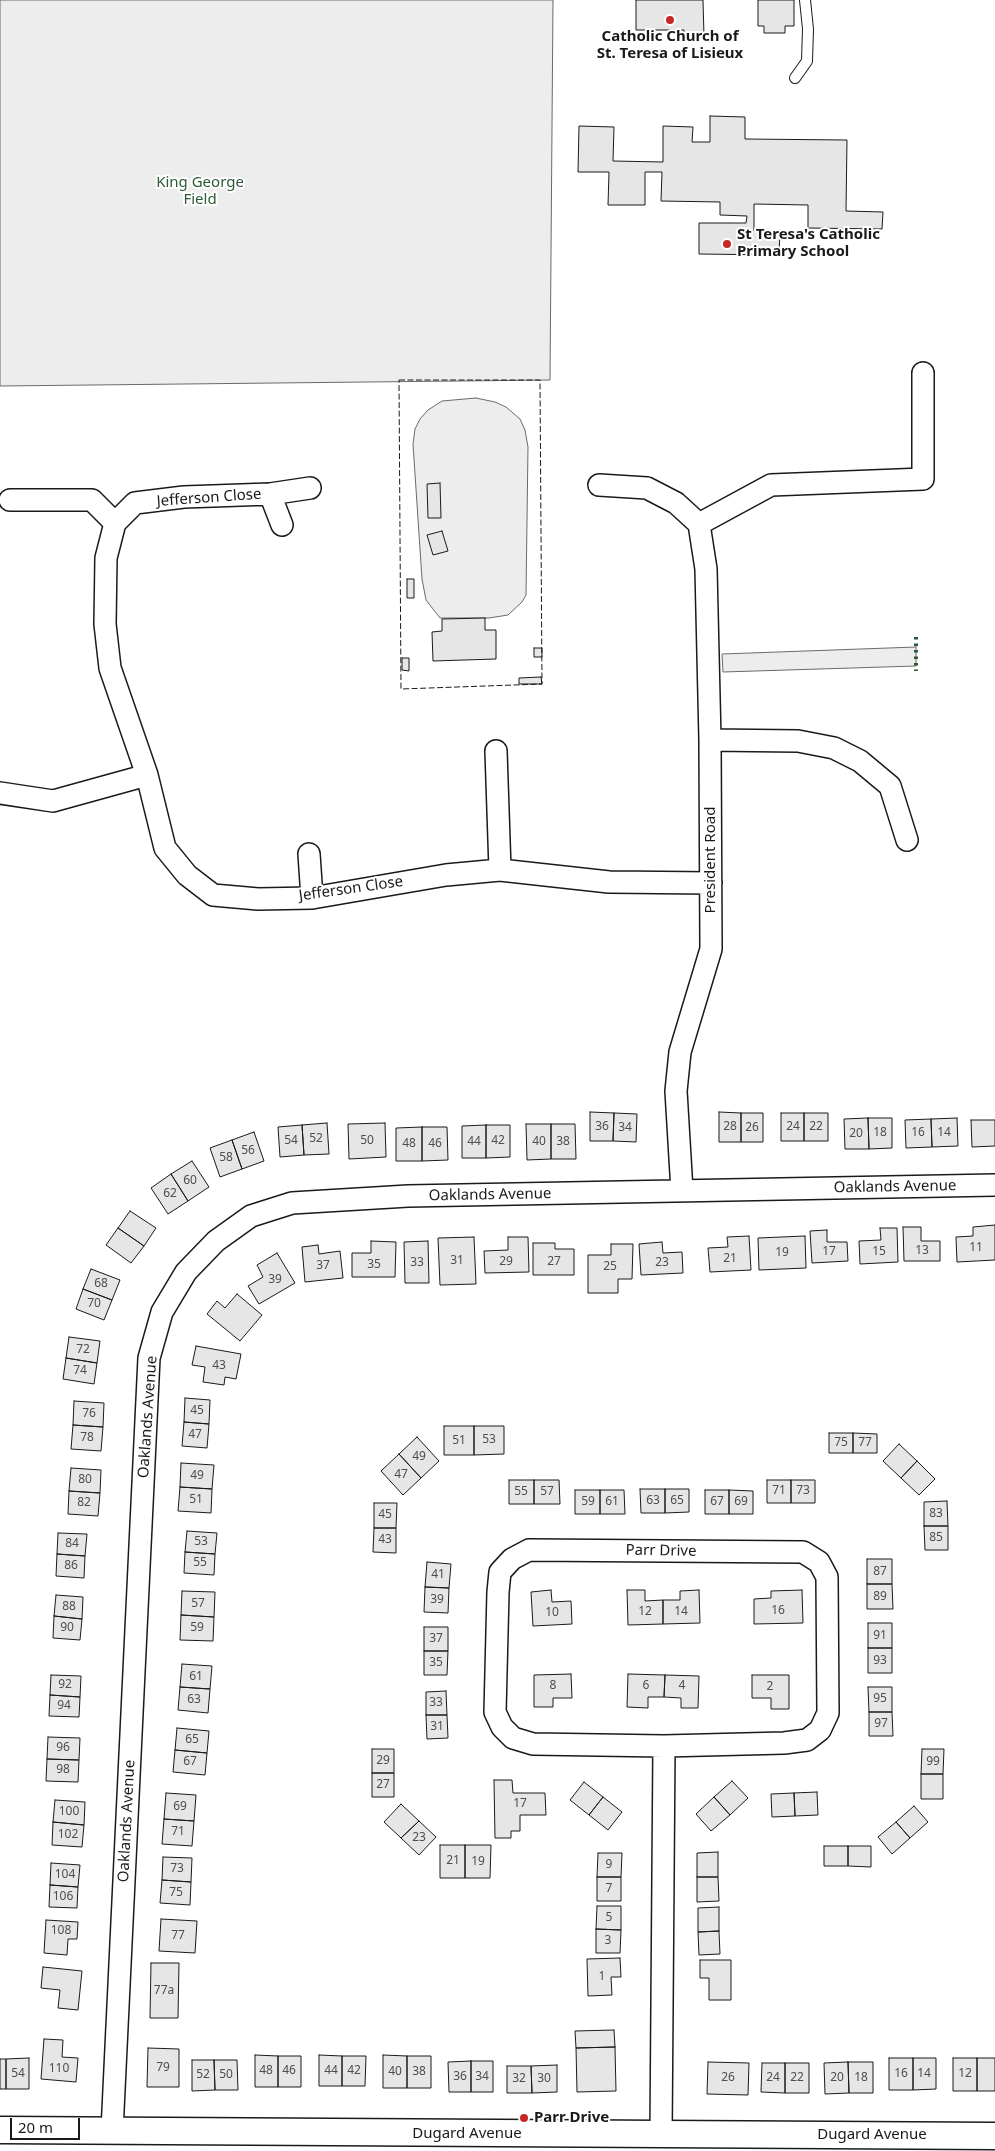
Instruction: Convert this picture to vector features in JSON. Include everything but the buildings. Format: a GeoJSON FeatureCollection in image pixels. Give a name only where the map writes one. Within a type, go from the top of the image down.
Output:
{"type":"FeatureCollection","features":[{"type":"Feature","properties":{"kind":"street"},"geometry":{"type":"LineString","coordinates":[[599,485],[647,488],[676,503],[699,524],[770,485],[923,479],[923,373]]}},
{"type":"Feature","properties":{"kind":"street","name":"Jefferson Close"},"geometry":{"type":"LineString","coordinates":[[310,488],[270,494],[184,497],[136,503],[115,522],[106,558],[105,624],[110,668],[147,775],[165,848],[187,875],[213,895],[258,899],[312,898],[446,875],[500,870],[609,882],[711,883]]}},
{"type":"Feature","properties":{"kind":"street"},"geometry":{"type":"LineString","coordinates":[[270,494],[282,525]]}},
{"type":"Feature","properties":{"kind":"street"},"geometry":{"type":"LineString","coordinates":[[10,500],[92,500],[115,522]]}},
{"type":"Feature","properties":{"kind":"street","name":"President Road"},"geometry":{"type":"LineString","coordinates":[[682,1191],[676,1091],[680,1052],[711,949],[710,740],[706,569],[699,524]]}},
{"type":"Feature","properties":{"kind":"street"},"geometry":{"type":"LineString","coordinates":[[710,740],[798,741],[834,748],[842,752],[860,762],[890,786],[908,840]]}},
{"type":"Feature","properties":{"kind":"street"},"geometry":{"type":"LineString","coordinates":[[496,751],[500,870]]}},
{"type":"Feature","properties":{"kind":"street"},"geometry":{"type":"LineString","coordinates":[[0,793],[53,801],[147,775]]}},
{"type":"Feature","properties":{"kind":"street"},"geometry":{"type":"LineString","coordinates":[[309,854],[312,898]]}},
{"type":"Feature","properties":{"kind":"street","name":"Oaklands Avenue"},"geometry":{"type":"LineString","coordinates":[[112,2131],[149,1358],[162,1312],[186,1272],[216,1241],[251,1216],[292,1203],[408,1196],[995,1185]]}},
{"type":"Feature","properties":{"kind":"street","name":"Parr Drive"},"geometry":{"type":"LineString","coordinates":[[529,1550],[803,1552],[819,1562],[827,1577],[828,1713],[820,1730],[806,1740],[784,1743],[664,1746],[533,1744],[513,1738],[502,1727],[495,1712],[498,1592],[500,1572],[512,1559],[529,1550]]}},
{"type":"Feature","properties":{"kind":"street"},"geometry":{"type":"LineString","coordinates":[[661,2135],[664,1746]]}},
{"type":"Feature","properties":{"kind":"street","name":"Dugard Avenue"},"geometry":{"type":"LineString","coordinates":[[0,2130],[995,2136]]}},
{"type":"Feature","properties":{"kind":"lane"},"geometry":{"type":"LineString","coordinates":[[796,78],[807,61],[808,29],[805,0]]}},
{"type":"Feature","properties":{"kind":"green space","name":"King George Field"},"geometry":{"type":"Polygon","coordinates":[[[0,0],[553,0],[550,380],[0,386],[0,0]]]}},
{"type":"Feature","properties":{"kind":"green space"},"geometry":{"type":"Polygon","coordinates":[[[476,398],[495,402],[506,407],[520,419],[525,430],[528,447],[526,595],[522,602],[508,615],[489,618],[440,618],[426,600],[422,579],[413,444],[415,429],[420,419],[428,410],[442,401],[476,398]]]}},
{"type":"Feature","properties":{"kind":"green space"},"geometry":{"type":"Polygon","coordinates":[[[916,647],[916,666],[723,672],[722,654],[916,647]]]}},
{"type":"Feature","properties":{"kind":"hedge"},"geometry":{"type":"LineString","coordinates":[[916,637],[916,671]]}},
{"type":"Feature","properties":{"kind":"fence"},"geometry":{"type":"LineString","coordinates":[[399,380],[540,380],[542,684],[401,689],[399,380]]}},
{"type":"Feature","properties":{"kind":"place","name":"Catholic Church of St. Teresa of Lisieux"},"geometry":{"type":"Point","coordinates":[670,20]}},
{"type":"Feature","properties":{"kind":"place","name":"St Teresa's Catholic Primary School"},"geometry":{"type":"Point","coordinates":[727,244]}},
{"type":"Feature","properties":{"kind":"place","name":"Parr Drive"},"geometry":{"type":"Point","coordinates":[524,2118]}}]}
